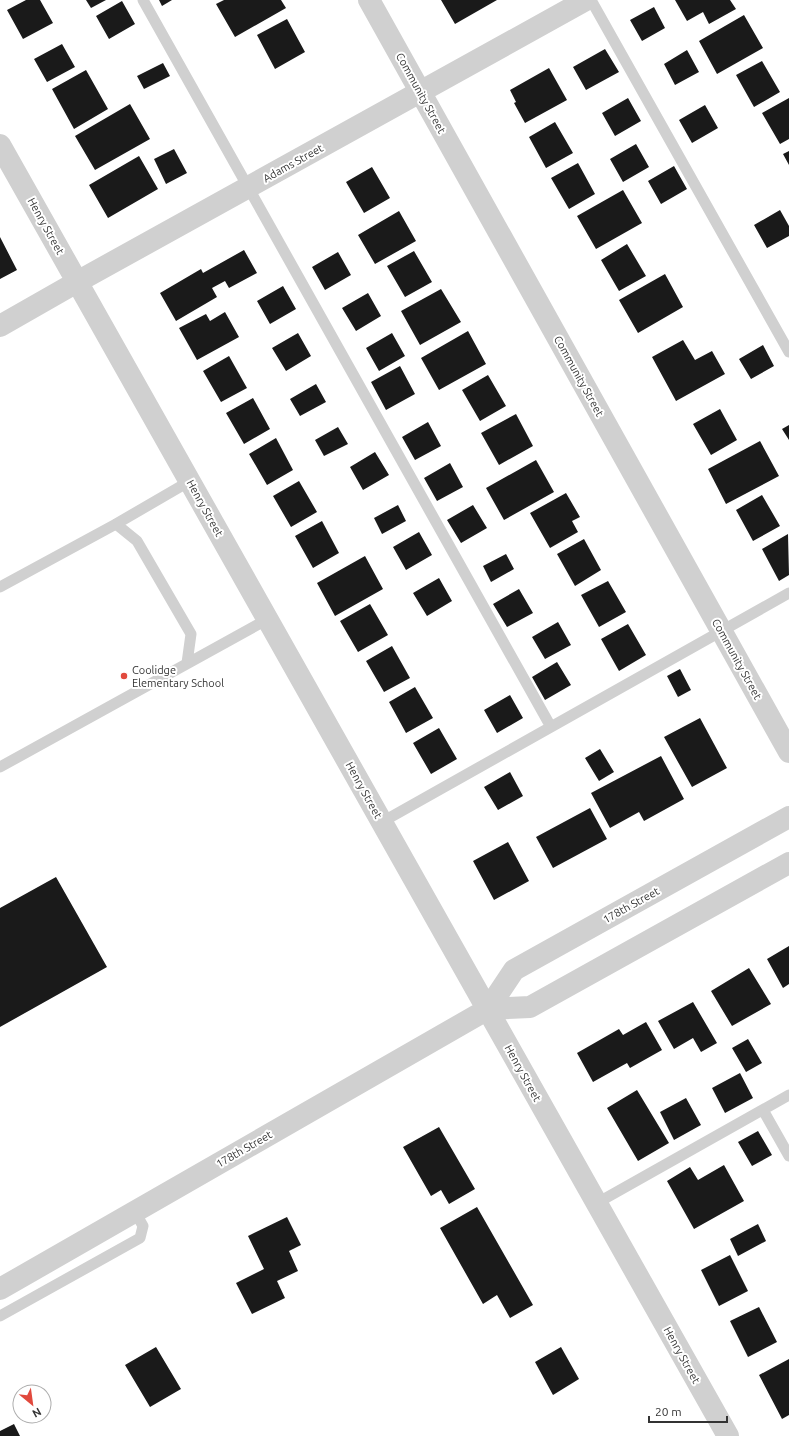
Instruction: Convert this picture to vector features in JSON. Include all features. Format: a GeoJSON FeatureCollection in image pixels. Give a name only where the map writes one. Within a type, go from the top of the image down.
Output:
{"type":"FeatureCollection","features":[{"type":"Feature","properties":{"kind":"street","name":"Community Street"},"geometry":{"type":"LineString","coordinates":[[369,0],[789,752]]}},
{"type":"Feature","properties":{"kind":"street","name":"Adams Street"},"geometry":{"type":"LineString","coordinates":[[0,326],[586,0]]}},
{"type":"Feature","properties":{"kind":"street","name":"Henry Street"},"geometry":{"type":"LineString","coordinates":[[0,145],[728,1436]]}},
{"type":"Feature","properties":{"kind":"street","name":"178th Street"},"geometry":{"type":"LineString","coordinates":[[488,1010],[514,970],[789,817]]}},
{"type":"Feature","properties":{"kind":"street","name":"178th Street"},"geometry":{"type":"LineString","coordinates":[[0,1289],[488,1010],[530,1007],[789,863]]}},
{"type":"Feature","properties":{"kind":"lane"},"geometry":{"type":"LineString","coordinates":[[143,0],[551,727]]}},
{"type":"Feature","properties":{"kind":"lane"},"geometry":{"type":"LineString","coordinates":[[591,0],[789,352]]}},
{"type":"Feature","properties":{"kind":"lane"},"geometry":{"type":"LineString","coordinates":[[0,587],[116,524],[190,481]]}},
{"type":"Feature","properties":{"kind":"lane"},"geometry":{"type":"LineString","coordinates":[[116,524],[137,541],[191,634],[187,663]]}},
{"type":"Feature","properties":{"kind":"lane"},"geometry":{"type":"LineString","coordinates":[[382,822],[789,593]]}},
{"type":"Feature","properties":{"kind":"lane"},"geometry":{"type":"LineString","coordinates":[[0,767],[268,619]]}},
{"type":"Feature","properties":{"kind":"lane"},"geometry":{"type":"LineString","coordinates":[[597,1203],[789,1095]]}},
{"type":"Feature","properties":{"kind":"lane"},"geometry":{"type":"LineString","coordinates":[[763,1110],[789,1156]]}},
{"type":"Feature","properties":{"kind":"lane"},"geometry":{"type":"LineString","coordinates":[[0,1316],[140,1238],[143,1226],[135,1212]]}},
{"type":"Feature","properties":{"kind":"building"},"geometry":{"type":"Polygon","coordinates":[[[26,0],[40,0],[53,23],[23,39],[7,10],[26,0]]]}},
{"type":"Feature","properties":{"kind":"building"},"geometry":{"type":"Polygon","coordinates":[[[86,0],[106,0],[91,8],[86,0]]]}},
{"type":"Feature","properties":{"kind":"building"},"geometry":{"type":"Polygon","coordinates":[[[159,0],[172,0],[162,6],[159,0]]]}},
{"type":"Feature","properties":{"kind":"building"},"geometry":{"type":"Polygon","coordinates":[[[224,0],[281,0],[286,8],[235,37],[216,4],[224,0]]]}},
{"type":"Feature","properties":{"kind":"building"},"geometry":{"type":"Polygon","coordinates":[[[441,0],[497,0],[455,24],[441,0]]]}},
{"type":"Feature","properties":{"kind":"building"},"geometry":{"type":"Polygon","coordinates":[[[675,0],[730,0],[736,9],[709,24],[703,12],[687,21],[675,0]]]}},
{"type":"Feature","properties":{"kind":"building"},"geometry":{"type":"Polygon","coordinates":[[[122,1],[135,24],[109,39],[96,16],[122,1]]]}},
{"type":"Feature","properties":{"kind":"building"},"geometry":{"type":"Polygon","coordinates":[[[654,7],[665,28],[642,41],[630,20],[654,7]]]}},
{"type":"Feature","properties":{"kind":"building"},"geometry":{"type":"Polygon","coordinates":[[[744,15],[763,48],[717,74],[699,41],[744,15]]]}},
{"type":"Feature","properties":{"kind":"building"},"geometry":{"type":"Polygon","coordinates":[[[287,19],[305,52],[275,69],[257,35],[287,19]]]}},
{"type":"Feature","properties":{"kind":"building"},"geometry":{"type":"Polygon","coordinates":[[[62,44],[75,67],[47,82],[34,59],[62,44]]]}},
{"type":"Feature","properties":{"kind":"building"},"geometry":{"type":"Polygon","coordinates":[[[605,49],[619,72],[586,90],[573,67],[605,49]]]}},
{"type":"Feature","properties":{"kind":"building"},"geometry":{"type":"Polygon","coordinates":[[[687,50],[699,72],[675,85],[664,64],[687,50]]]}},
{"type":"Feature","properties":{"kind":"building"},"geometry":{"type":"Polygon","coordinates":[[[762,61],[780,92],[754,107],[736,75],[762,61]]]}},
{"type":"Feature","properties":{"kind":"building"},"geometry":{"type":"Polygon","coordinates":[[[163,63],[170,76],[144,89],[137,76],[163,63]]]}},
{"type":"Feature","properties":{"kind":"building"},"geometry":{"type":"Polygon","coordinates":[[[549,68],[567,100],[525,123],[514,103],[516,102],[510,90],[549,68]]]}},
{"type":"Feature","properties":{"kind":"building"},"geometry":{"type":"Polygon","coordinates":[[[86,70],[108,109],[74,129],[52,89],[86,70]]]}},
{"type":"Feature","properties":{"kind":"building"},"geometry":{"type":"Polygon","coordinates":[[[628,98],[641,121],[615,136],[602,113],[628,98]]]}},
{"type":"Feature","properties":{"kind":"building"},"geometry":{"type":"Polygon","coordinates":[[[789,98],[789,139],[780,144],[762,113],[789,98]]]}},
{"type":"Feature","properties":{"kind":"building"},"geometry":{"type":"Polygon","coordinates":[[[130,104],[150,139],[95,170],[75,136],[130,104]]]}},
{"type":"Feature","properties":{"kind":"building"},"geometry":{"type":"Polygon","coordinates":[[[705,105],[718,128],[692,143],[679,120],[705,105]]]}},
{"type":"Feature","properties":{"kind":"building"},"geometry":{"type":"Polygon","coordinates":[[[555,122],[573,153],[546,168],[529,137],[555,122]]]}},
{"type":"Feature","properties":{"kind":"building"},"geometry":{"type":"Polygon","coordinates":[[[636,144],[649,167],[623,182],[610,159],[636,144]]]}},
{"type":"Feature","properties":{"kind":"building"},"geometry":{"type":"Polygon","coordinates":[[[174,149],[187,173],[166,184],[154,159],[174,149]]]}},
{"type":"Feature","properties":{"kind":"building"},"geometry":{"type":"Polygon","coordinates":[[[789,151],[789,165],[783,154],[789,151]]]}},
{"type":"Feature","properties":{"kind":"building"},"geometry":{"type":"Polygon","coordinates":[[[139,156],[158,189],[108,218],[89,185],[139,156]]]}},
{"type":"Feature","properties":{"kind":"building"},"geometry":{"type":"Polygon","coordinates":[[[578,163],[595,194],[569,209],[551,178],[578,163]]]}},
{"type":"Feature","properties":{"kind":"building"},"geometry":{"type":"Polygon","coordinates":[[[674,166],[687,189],[661,204],[648,181],[674,166]]]}},
{"type":"Feature","properties":{"kind":"building"},"geometry":{"type":"Polygon","coordinates":[[[372,167],[390,198],[364,213],[346,182],[372,167]]]}},
{"type":"Feature","properties":{"kind":"building"},"geometry":{"type":"Polygon","coordinates":[[[623,190],[642,223],[596,249],[577,216],[623,190]]]}},
{"type":"Feature","properties":{"kind":"building"},"geometry":{"type":"Polygon","coordinates":[[[780,210],[789,226],[789,236],[767,248],[754,225],[780,210]]]}},
{"type":"Feature","properties":{"kind":"building"},"geometry":{"type":"Polygon","coordinates":[[[399,211],[416,241],[375,264],[358,235],[399,211]]]}},
{"type":"Feature","properties":{"kind":"building"},"geometry":{"type":"Polygon","coordinates":[[[0,237],[17,270],[0,279],[0,237]]]}},
{"type":"Feature","properties":{"kind":"building"},"geometry":{"type":"Polygon","coordinates":[[[627,244],[646,276],[619,291],[601,260],[627,244]]]}},
{"type":"Feature","properties":{"kind":"building"},"geometry":{"type":"Polygon","coordinates":[[[244,250],[257,273],[229,288],[225,281],[212,288],[217,297],[176,321],[160,293],[201,269],[203,273],[244,250]]]}},
{"type":"Feature","properties":{"kind":"building"},"geometry":{"type":"Polygon","coordinates":[[[414,251],[432,282],[405,297],[387,266],[414,251]]]}},
{"type":"Feature","properties":{"kind":"building"},"geometry":{"type":"Polygon","coordinates":[[[338,252],[351,275],[325,290],[312,267],[338,252]]]}},
{"type":"Feature","properties":{"kind":"building"},"geometry":{"type":"Polygon","coordinates":[[[665,274],[683,307],[638,333],[619,300],[665,274]]]}},
{"type":"Feature","properties":{"kind":"building"},"geometry":{"type":"Polygon","coordinates":[[[283,286],[296,309],[270,324],[257,301],[283,286]]]}},
{"type":"Feature","properties":{"kind":"building"},"geometry":{"type":"Polygon","coordinates":[[[441,289],[461,322],[420,345],[401,311],[441,289]]]}},
{"type":"Feature","properties":{"kind":"building"},"geometry":{"type":"Polygon","coordinates":[[[368,293],[381,316],[356,331],[342,308],[368,293]]]}},
{"type":"Feature","properties":{"kind":"building"},"geometry":{"type":"Polygon","coordinates":[[[225,312],[239,337],[197,360],[179,328],[206,314],[210,321],[225,312]]]}},
{"type":"Feature","properties":{"kind":"building"},"geometry":{"type":"Polygon","coordinates":[[[468,331],[486,364],[439,390],[421,358],[468,331]]]}},
{"type":"Feature","properties":{"kind":"building"},"geometry":{"type":"Polygon","coordinates":[[[298,333],[311,356],[286,371],[272,348],[298,333]]]}},
{"type":"Feature","properties":{"kind":"building"},"geometry":{"type":"Polygon","coordinates":[[[392,333],[405,356],[379,371],[366,348],[392,333]]]}},
{"type":"Feature","properties":{"kind":"building"},"geometry":{"type":"Polygon","coordinates":[[[683,340],[695,360],[712,351],[725,374],[676,401],[652,357],[683,340]]]}},
{"type":"Feature","properties":{"kind":"building"},"geometry":{"type":"Polygon","coordinates":[[[763,345],[774,366],[751,379],[739,359],[763,345]]]}},
{"type":"Feature","properties":{"kind":"building"},"geometry":{"type":"Polygon","coordinates":[[[229,356],[247,388],[221,402],[203,371],[229,356]]]}},
{"type":"Feature","properties":{"kind":"building"},"geometry":{"type":"Polygon","coordinates":[[[400,366],[415,394],[386,410],[371,382],[400,366]]]}},
{"type":"Feature","properties":{"kind":"building"},"geometry":{"type":"Polygon","coordinates":[[[488,375],[506,406],[480,421],[462,390],[488,375]]]}},
{"type":"Feature","properties":{"kind":"building"},"geometry":{"type":"Polygon","coordinates":[[[316,384],[326,402],[300,416],[290,399],[316,384]]]}},
{"type":"Feature","properties":{"kind":"building"},"geometry":{"type":"Polygon","coordinates":[[[253,398],[270,429],[244,444],[226,413],[253,398]]]}},
{"type":"Feature","properties":{"kind":"building"},"geometry":{"type":"Polygon","coordinates":[[[720,409],[737,440],[711,455],[693,424],[720,409]]]}},
{"type":"Feature","properties":{"kind":"building"},"geometry":{"type":"Polygon","coordinates":[[[516,414],[533,446],[499,465],[481,433],[516,414]]]}},
{"type":"Feature","properties":{"kind":"building"},"geometry":{"type":"Polygon","coordinates":[[[428,422],[441,446],[415,460],[402,437],[428,422]]]}},
{"type":"Feature","properties":{"kind":"building"},"geometry":{"type":"Polygon","coordinates":[[[789,425],[789,440],[782,429],[789,425]]]}},
{"type":"Feature","properties":{"kind":"building"},"geometry":{"type":"Polygon","coordinates":[[[338,427],[348,444],[324,456],[315,440],[338,427]]]}},
{"type":"Feature","properties":{"kind":"building"},"geometry":{"type":"Polygon","coordinates":[[[276,438],[293,470],[267,485],[249,454],[276,438]]]}},
{"type":"Feature","properties":{"kind":"building"},"geometry":{"type":"Polygon","coordinates":[[[760,441],[779,476],[726,504],[708,469],[760,441]]]}},
{"type":"Feature","properties":{"kind":"building"},"geometry":{"type":"Polygon","coordinates":[[[375,452],[389,475],[363,490],[350,467],[375,452]]]}},
{"type":"Feature","properties":{"kind":"building"},"geometry":{"type":"Polygon","coordinates":[[[536,460],[554,492],[504,520],[486,488],[536,460]]]}},
{"type":"Feature","properties":{"kind":"building"},"geometry":{"type":"Polygon","coordinates":[[[450,463],[463,487],[437,501],[424,478],[450,463]]]}},
{"type":"Feature","properties":{"kind":"building"},"geometry":{"type":"Polygon","coordinates":[[[299,481],[317,512],[291,527],[273,496],[299,481]]]}},
{"type":"Feature","properties":{"kind":"building"},"geometry":{"type":"Polygon","coordinates":[[[566,493],[580,517],[572,521],[578,532],[550,548],[530,513],[566,493]]]}},
{"type":"Feature","properties":{"kind":"building"},"geometry":{"type":"Polygon","coordinates":[[[762,495],[780,526],[753,541],[736,510],[762,495]]]}},
{"type":"Feature","properties":{"kind":"building"},"geometry":{"type":"Polygon","coordinates":[[[398,505],[406,521],[382,534],[374,518],[398,505]]]}},
{"type":"Feature","properties":{"kind":"building"},"geometry":{"type":"Polygon","coordinates":[[[473,505],[487,528],[461,543],[447,520],[473,505]]]}},
{"type":"Feature","properties":{"kind":"building"},"geometry":{"type":"Polygon","coordinates":[[[322,521],[339,553],[313,568],[295,536],[322,521]]]}},
{"type":"Feature","properties":{"kind":"building"},"geometry":{"type":"Polygon","coordinates":[[[419,532],[432,555],[406,570],[393,547],[419,532]]]}},
{"type":"Feature","properties":{"kind":"building"},"geometry":{"type":"Polygon","coordinates":[[[788,534],[789,575],[779,581],[762,549],[788,534]]]}},
{"type":"Feature","properties":{"kind":"building"},"geometry":{"type":"Polygon","coordinates":[[[584,539],[601,570],[575,586],[557,554],[584,539]]]}},
{"type":"Feature","properties":{"kind":"building"},"geometry":{"type":"Polygon","coordinates":[[[506,554],[514,569],[491,582],[483,566],[506,554]]]}},
{"type":"Feature","properties":{"kind":"building"},"geometry":{"type":"Polygon","coordinates":[[[365,556],[383,589],[335,616],[317,583],[365,556]]]}},
{"type":"Feature","properties":{"kind":"building"},"geometry":{"type":"Polygon","coordinates":[[[439,578],[452,601],[427,616],[413,593],[439,578]]]}},
{"type":"Feature","properties":{"kind":"building"},"geometry":{"type":"Polygon","coordinates":[[[608,581],[626,612],[599,627],[581,595],[608,581]]]}},
{"type":"Feature","properties":{"kind":"building"},"geometry":{"type":"Polygon","coordinates":[[[519,589],[533,613],[507,627],[493,604],[519,589]]]}},
{"type":"Feature","properties":{"kind":"building"},"geometry":{"type":"Polygon","coordinates":[[[370,604],[388,635],[358,652],[340,621],[370,604]]]}},
{"type":"Feature","properties":{"kind":"building"},"geometry":{"type":"Polygon","coordinates":[[[558,622],[571,645],[545,659],[532,637],[558,622]]]}},
{"type":"Feature","properties":{"kind":"building"},"geometry":{"type":"Polygon","coordinates":[[[628,624],[646,655],[619,671],[601,639],[628,624]]]}},
{"type":"Feature","properties":{"kind":"building"},"geometry":{"type":"Polygon","coordinates":[[[392,646],[410,678],[384,692],[366,661],[392,646]]]}},
{"type":"Feature","properties":{"kind":"building"},"geometry":{"type":"Polygon","coordinates":[[[557,662],[571,685],[545,700],[532,677],[557,662]]]}},
{"type":"Feature","properties":{"kind":"building"},"geometry":{"type":"Polygon","coordinates":[[[680,669],[691,690],[678,697],[667,676],[680,669]]]}},
{"type":"Feature","properties":{"kind":"building"},"geometry":{"type":"Polygon","coordinates":[[[415,687],[433,718],[406,733],[389,702],[415,687]]]}},
{"type":"Feature","properties":{"kind":"building"},"geometry":{"type":"Polygon","coordinates":[[[510,695],[523,718],[497,733],[484,710],[510,695]]]}},
{"type":"Feature","properties":{"kind":"building"},"geometry":{"type":"Polygon","coordinates":[[[700,718],[727,768],[692,787],[664,737],[700,718]]]}},
{"type":"Feature","properties":{"kind":"building"},"geometry":{"type":"Polygon","coordinates":[[[439,728],[457,759],[431,774],[413,743],[439,728]]]}},
{"type":"Feature","properties":{"kind":"building"},"geometry":{"type":"Polygon","coordinates":[[[600,749],[614,772],[599,781],[585,758],[600,749]]]}},
{"type":"Feature","properties":{"kind":"building"},"geometry":{"type":"Polygon","coordinates":[[[661,756],[684,799],[644,821],[639,812],[610,828],[591,793],[661,756]]]}},
{"type":"Feature","properties":{"kind":"building"},"geometry":{"type":"Polygon","coordinates":[[[510,772],[523,796],[498,810],[484,787],[510,772]]]}},
{"type":"Feature","properties":{"kind":"building"},"geometry":{"type":"Polygon","coordinates":[[[590,808],[607,839],[553,868],[536,837],[590,808]]]}},
{"type":"Feature","properties":{"kind":"building"},"geometry":{"type":"Polygon","coordinates":[[[508,842],[529,881],[494,900],[473,861],[508,842]]]}},
{"type":"Feature","properties":{"kind":"building"},"geometry":{"type":"Polygon","coordinates":[[[56,877],[107,967],[0,1027],[0,908],[56,877]]]}},
{"type":"Feature","properties":{"kind":"building"},"geometry":{"type":"Polygon","coordinates":[[[789,946],[789,984],[783,988],[767,959],[789,946]]]}},
{"type":"Feature","properties":{"kind":"building"},"geometry":{"type":"Polygon","coordinates":[[[749,968],[771,1004],[732,1026],[711,991],[749,968]]]}},
{"type":"Feature","properties":{"kind":"building"},"geometry":{"type":"Polygon","coordinates":[[[693,1002],[717,1043],[701,1052],[693,1038],[674,1049],[658,1021],[693,1002]]]}},
{"type":"Feature","properties":{"kind":"building"},"geometry":{"type":"Polygon","coordinates":[[[646,1022],[662,1050],[630,1068],[627,1063],[593,1082],[577,1053],[619,1029],[623,1035],[646,1022]]]}},
{"type":"Feature","properties":{"kind":"building"},"geometry":{"type":"Polygon","coordinates":[[[748,1039],[762,1063],[746,1072],[732,1048],[748,1039]]]}},
{"type":"Feature","properties":{"kind":"building"},"geometry":{"type":"Polygon","coordinates":[[[740,1073],[753,1098],[725,1113],[712,1088],[740,1073]]]}},
{"type":"Feature","properties":{"kind":"building"},"geometry":{"type":"Polygon","coordinates":[[[637,1090],[669,1143],[638,1161],[607,1108],[637,1090]]]}},
{"type":"Feature","properties":{"kind":"building"},"geometry":{"type":"Polygon","coordinates":[[[686,1098],[701,1125],[674,1140],[660,1112],[686,1098]]]}},
{"type":"Feature","properties":{"kind":"building"},"geometry":{"type":"Polygon","coordinates":[[[439,1127],[475,1189],[449,1204],[441,1190],[431,1196],[403,1147],[439,1127]]]}},
{"type":"Feature","properties":{"kind":"building"},"geometry":{"type":"Polygon","coordinates":[[[758,1131],[772,1155],[752,1166],[738,1142],[758,1131]]]}},
{"type":"Feature","properties":{"kind":"building"},"geometry":{"type":"Polygon","coordinates":[[[724,1165],[744,1201],[694,1229],[667,1181],[690,1167],[698,1180],[724,1165]]]}},
{"type":"Feature","properties":{"kind":"building"},"geometry":{"type":"Polygon","coordinates":[[[477,1207],[533,1305],[510,1318],[497,1295],[483,1304],[440,1228],[477,1207]]]}},
{"type":"Feature","properties":{"kind":"building"},"geometry":{"type":"Polygon","coordinates":[[[287,1217],[301,1245],[289,1251],[298,1271],[277,1281],[285,1298],[252,1314],[236,1283],[264,1269],[248,1236],[287,1217]]]}},
{"type":"Feature","properties":{"kind":"building"},"geometry":{"type":"Polygon","coordinates":[[[758,1224],[766,1241],[738,1256],[730,1239],[758,1224]]]}},
{"type":"Feature","properties":{"kind":"building"},"geometry":{"type":"Polygon","coordinates":[[[730,1255],[748,1291],[719,1306],[701,1270],[730,1255]]]}},
{"type":"Feature","properties":{"kind":"building"},"geometry":{"type":"Polygon","coordinates":[[[759,1307],[777,1342],[748,1357],[730,1321],[759,1307]]]}},
{"type":"Feature","properties":{"kind":"building"},"geometry":{"type":"Polygon","coordinates":[[[156,1347],[181,1389],[150,1407],[125,1365],[156,1347]]]}},
{"type":"Feature","properties":{"kind":"building"},"geometry":{"type":"Polygon","coordinates":[[[561,1347],[579,1379],[553,1395],[535,1362],[561,1347]]]}},
{"type":"Feature","properties":{"kind":"building"},"geometry":{"type":"Polygon","coordinates":[[[789,1359],[789,1415],[782,1419],[759,1375],[789,1359]]]}},
{"type":"Feature","properties":{"kind":"building"},"geometry":{"type":"Polygon","coordinates":[[[14,1424],[20,1436],[0,1436],[0,1431],[14,1424]]]}},
{"type":"Feature","properties":{"kind":"place","name":"Coolidge Elementary School"},"geometry":{"type":"Point","coordinates":[124,676]}}]}
